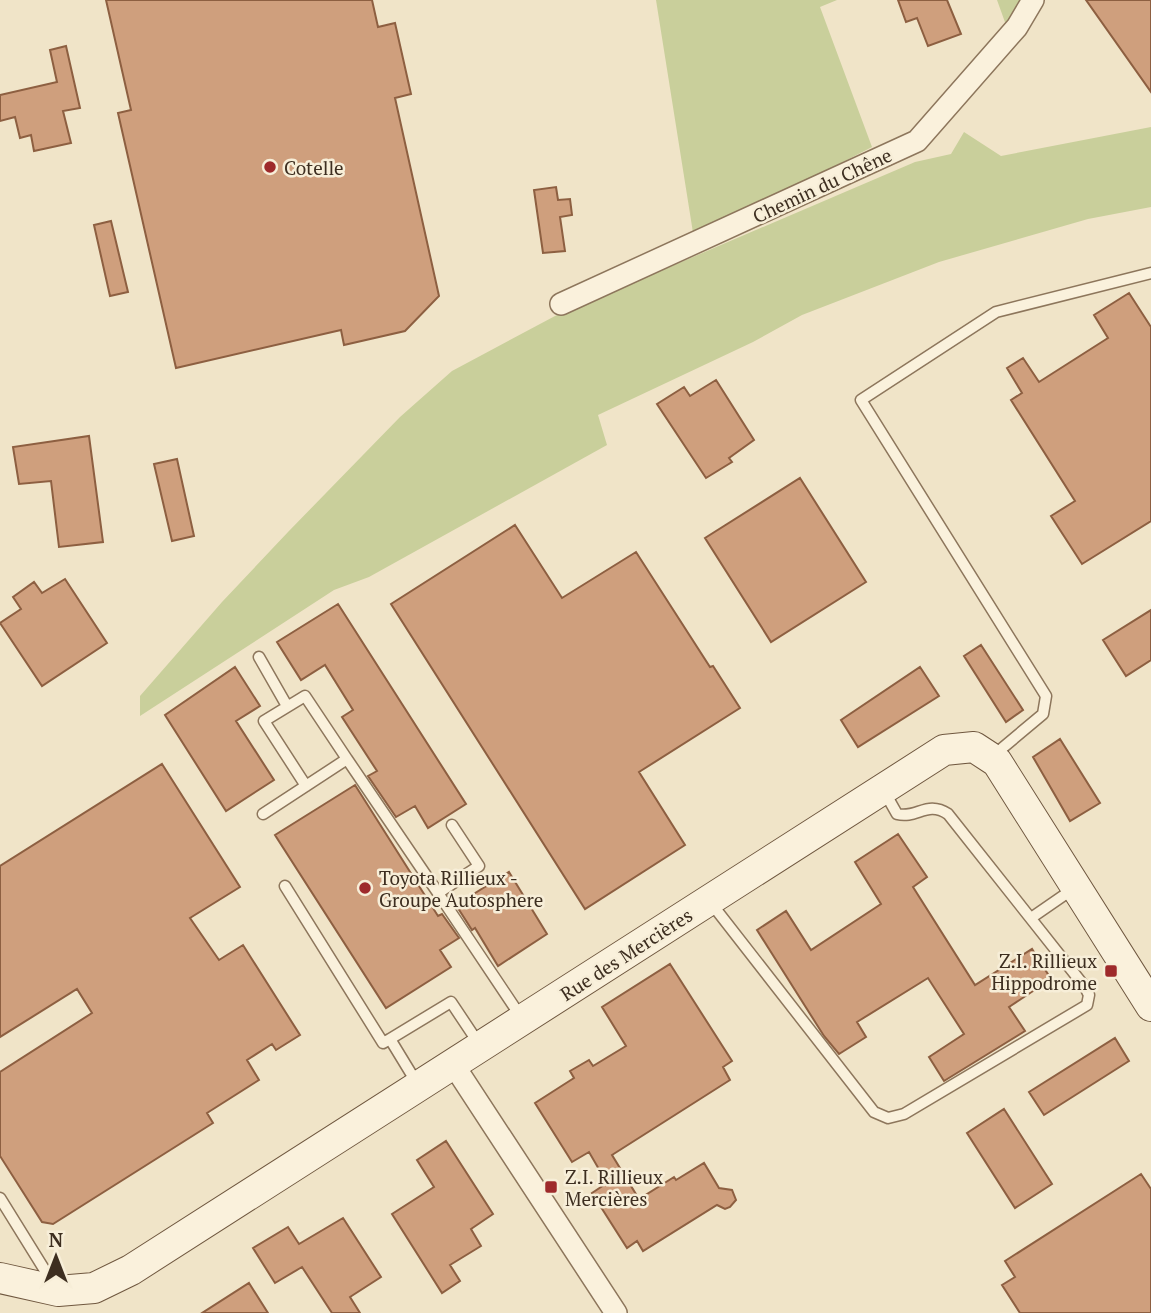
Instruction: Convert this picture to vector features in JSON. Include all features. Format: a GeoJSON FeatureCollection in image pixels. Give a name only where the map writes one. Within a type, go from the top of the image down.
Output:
{"type":"FeatureCollection","features":[{"type":"Feature","properties":{"kind":"street","name":"Chemin du Chêne"},"geometry":{"type":"LineString","coordinates":[[561,304],[917,141],[1017,27],[1033,0]]}},
{"type":"Feature","properties":{"kind":"street","name":"Rue des Mercières"},"geometry":{"type":"LineString","coordinates":[[0,1278],[58,1291],[94,1289],[131,1270],[944,750],[974,747],[990,758]]}},
{"type":"Feature","properties":{"kind":"street"},"geometry":{"type":"LineString","coordinates":[[990,758],[997,762],[1151,1006]]}},
{"type":"Feature","properties":{"kind":"street"},"geometry":{"type":"LineString","coordinates":[[453,1064],[616,1313]]}},
{"type":"Feature","properties":{"kind":"lane"},"geometry":{"type":"LineString","coordinates":[[990,758],[1043,714],[1046,696],[861,400],[996,312],[1151,274]]}},
{"type":"Feature","properties":{"kind":"lane"},"geometry":{"type":"LineString","coordinates":[[259,657],[287,706]]}},
{"type":"Feature","properties":{"kind":"lane"},"geometry":{"type":"LineString","coordinates":[[306,786],[264,720],[305,696],[523,1019]]}},
{"type":"Feature","properties":{"kind":"lane"},"geometry":{"type":"LineString","coordinates":[[263,814],[347,759]]}},
{"type":"Feature","properties":{"kind":"lane"},"geometry":{"type":"LineString","coordinates":[[709,901],[874,1112],[888,1118],[904,1114],[1087,1006],[1089,995],[1085,987],[948,814],[940,808],[927,808],[906,816],[897,814],[883,789]]}},
{"type":"Feature","properties":{"kind":"lane"},"geometry":{"type":"LineString","coordinates":[[438,893],[479,866],[452,825]]}},
{"type":"Feature","properties":{"kind":"lane"},"geometry":{"type":"LineString","coordinates":[[285,886],[383,1043],[451,1002],[481,1046]]}},
{"type":"Feature","properties":{"kind":"lane"},"geometry":{"type":"LineString","coordinates":[[1031,918],[1076,887]]}},
{"type":"Feature","properties":{"kind":"lane"},"geometry":{"type":"LineString","coordinates":[[390,1039],[418,1086]]}},
{"type":"Feature","properties":{"kind":"lane"},"geometry":{"type":"LineString","coordinates":[[0,1198],[58,1291]]}},
{"type":"Feature","properties":{"kind":"green space"},"geometry":{"type":"Polygon","coordinates":[[[656,0],[837,0],[820,7],[872,147],[694,239],[656,0]]]}},
{"type":"Feature","properties":{"kind":"green space"},"geometry":{"type":"Polygon","coordinates":[[[997,0],[1020,0],[1006,25],[997,0]]]}},
{"type":"Feature","properties":{"kind":"green space"},"geometry":{"type":"Polygon","coordinates":[[[1151,127],[1151,207],[1088,219],[939,262],[802,315],[753,342],[598,415],[607,445],[369,577],[334,590],[140,716],[140,696],[222,602],[400,417],[452,371],[555,316],[915,162],[951,154],[964,132],[1001,156],[1151,127]]]}},
{"type":"Feature","properties":{"kind":"building","name":"Cotelle"},"geometry":{"type":"Polygon","coordinates":[[[106,0],[372,0],[378,27],[395,23],[411,94],[395,98],[439,296],[405,331],[344,345],[341,330],[176,368],[118,113],[131,110],[106,0]]]}},
{"type":"Feature","properties":{"kind":"building"},"geometry":{"type":"Polygon","coordinates":[[[898,0],[947,0],[961,34],[928,46],[917,18],[906,22],[898,0]]]}},
{"type":"Feature","properties":{"kind":"building"},"geometry":{"type":"Polygon","coordinates":[[[1086,0],[1151,0],[1151,92],[1086,0]]]}},
{"type":"Feature","properties":{"kind":"building"},"geometry":{"type":"Polygon","coordinates":[[[66,46],[80,108],[63,111],[71,143],[34,151],[31,135],[20,138],[15,117],[0,121],[0,95],[57,82],[50,50],[66,46]]]}},
{"type":"Feature","properties":{"kind":"building"},"geometry":{"type":"Polygon","coordinates":[[[556,187],[558,200],[570,199],[572,215],[560,217],[565,251],[543,253],[534,190],[556,187]]]}},
{"type":"Feature","properties":{"kind":"building"},"geometry":{"type":"Polygon","coordinates":[[[111,221],[128,292],[110,296],[94,225],[111,221]]]}},
{"type":"Feature","properties":{"kind":"building"},"geometry":{"type":"Polygon","coordinates":[[[1129,293],[1151,327],[1151,521],[1082,564],[1051,516],[1075,501],[1011,400],[1022,393],[1007,368],[1023,358],[1039,382],[1108,338],[1094,315],[1129,293]]]}},
{"type":"Feature","properties":{"kind":"building"},"geometry":{"type":"Polygon","coordinates":[[[716,380],[754,440],[729,458],[732,462],[706,478],[657,404],[684,387],[690,396],[716,380]]]}},
{"type":"Feature","properties":{"kind":"building"},"geometry":{"type":"Polygon","coordinates":[[[89,436],[103,542],[59,547],[51,481],[19,484],[13,447],[89,436]]]}},
{"type":"Feature","properties":{"kind":"building"},"geometry":{"type":"Polygon","coordinates":[[[177,459],[194,536],[172,541],[154,464],[177,459]]]}},
{"type":"Feature","properties":{"kind":"building"},"geometry":{"type":"Polygon","coordinates":[[[800,478],[866,582],[771,642],[705,538],[800,478]]]}},
{"type":"Feature","properties":{"kind":"building"},"geometry":{"type":"Polygon","coordinates":[[[515,525],[562,598],[636,552],[710,667],[713,666],[740,708],[639,772],[685,845],[585,909],[391,604],[515,525]]]}},
{"type":"Feature","properties":{"kind":"building"},"geometry":{"type":"Polygon","coordinates":[[[65,579],[107,643],[42,686],[0,623],[21,609],[13,597],[34,582],[42,593],[65,579]]]}},
{"type":"Feature","properties":{"kind":"building"},"geometry":{"type":"Polygon","coordinates":[[[338,604],[466,804],[428,828],[415,806],[396,817],[368,776],[377,771],[342,717],[353,710],[325,665],[301,680],[277,642],[338,604]]]}},
{"type":"Feature","properties":{"kind":"building"},"geometry":{"type":"Polygon","coordinates":[[[1151,610],[1151,660],[1126,676],[1103,640],[1151,610]]]}},
{"type":"Feature","properties":{"kind":"building"},"geometry":{"type":"Polygon","coordinates":[[[981,645],[1023,710],[1006,722],[964,656],[981,645]]]}},
{"type":"Feature","properties":{"kind":"building"},"geometry":{"type":"Polygon","coordinates":[[[235,667],[260,706],[236,721],[274,780],[226,811],[165,715],[235,667]]]}},
{"type":"Feature","properties":{"kind":"building"},"geometry":{"type":"Polygon","coordinates":[[[920,667],[939,696],[858,747],[841,720],[920,667]]]}},
{"type":"Feature","properties":{"kind":"building"},"geometry":{"type":"Polygon","coordinates":[[[1060,739],[1100,803],[1070,821],[1033,757],[1060,739]]]}},
{"type":"Feature","properties":{"kind":"building"},"geometry":{"type":"Polygon","coordinates":[[[162,764],[240,887],[190,918],[219,960],[243,945],[300,1035],[276,1050],[272,1044],[247,1060],[259,1080],[207,1113],[213,1123],[53,1224],[42,1222],[0,1156],[0,1072],[92,1013],[77,989],[0,1037],[0,866],[162,764]]]}},
{"type":"Feature","properties":{"kind":"building","name":"Toyota Rillieux - Groupe Autosphere"},"geometry":{"type":"Polygon","coordinates":[[[355,785],[438,916],[442,914],[459,938],[440,950],[451,967],[386,1008],[275,835],[355,785]]]}},
{"type":"Feature","properties":{"kind":"building"},"geometry":{"type":"Polygon","coordinates":[[[898,834],[927,877],[913,887],[975,985],[1032,949],[1051,979],[1009,1007],[1025,1031],[944,1081],[929,1057],[964,1034],[928,978],[857,1022],[866,1037],[839,1054],[824,1036],[757,930],[786,911],[811,950],[881,904],[855,862],[898,834]]]}},
{"type":"Feature","properties":{"kind":"building"},"geometry":{"type":"Polygon","coordinates":[[[509,872],[547,934],[498,966],[475,928],[472,930],[456,905],[509,872]]]}},
{"type":"Feature","properties":{"kind":"building"},"geometry":{"type":"Polygon","coordinates":[[[670,964],[732,1061],[723,1067],[730,1080],[612,1155],[639,1199],[674,1177],[676,1180],[704,1163],[719,1188],[732,1190],[736,1200],[725,1209],[717,1205],[643,1251],[637,1241],[627,1248],[592,1193],[607,1183],[589,1152],[572,1162],[535,1103],[574,1078],[570,1071],[589,1060],[593,1066],[626,1046],[602,1007],[670,964]]]}},
{"type":"Feature","properties":{"kind":"building"},"geometry":{"type":"Polygon","coordinates":[[[1115,1038],[1129,1061],[1044,1115],[1029,1092],[1115,1038]]]}},
{"type":"Feature","properties":{"kind":"building"},"geometry":{"type":"Polygon","coordinates":[[[1004,1109],[1052,1184],[1015,1208],[967,1133],[1004,1109]]]}},
{"type":"Feature","properties":{"kind":"building"},"geometry":{"type":"Polygon","coordinates":[[[446,1141],[493,1214],[471,1229],[481,1246],[450,1265],[460,1281],[442,1293],[392,1214],[434,1187],[417,1160],[446,1141]]]}},
{"type":"Feature","properties":{"kind":"building"},"geometry":{"type":"Polygon","coordinates":[[[1141,1174],[1151,1189],[1151,1313],[1020,1313],[1002,1285],[1015,1277],[1005,1261],[1141,1174]]]}},
{"type":"Feature","properties":{"kind":"building"},"geometry":{"type":"Polygon","coordinates":[[[343,1218],[381,1277],[350,1297],[360,1313],[332,1313],[302,1267],[275,1283],[253,1248],[288,1227],[299,1244],[343,1218]]]}},
{"type":"Feature","properties":{"kind":"building"},"geometry":{"type":"Polygon","coordinates":[[[249,1283],[268,1313],[202,1313],[249,1283]]]}},
{"type":"Feature","properties":{"kind":"place","name":"Cotelle"},"geometry":{"type":"Point","coordinates":[270,167]}},
{"type":"Feature","properties":{"kind":"place","name":"Toyota Rillieux - Groupe Autosphere"},"geometry":{"type":"Point","coordinates":[365,888]}},
{"type":"Feature","properties":{"kind":"place","name":"Z.I. Rillieux Hippodrome"},"geometry":{"type":"Point","coordinates":[1111,971]}},
{"type":"Feature","properties":{"kind":"place","name":"Z.I. Rillieux Mercières"},"geometry":{"type":"Point","coordinates":[551,1187]}}]}
